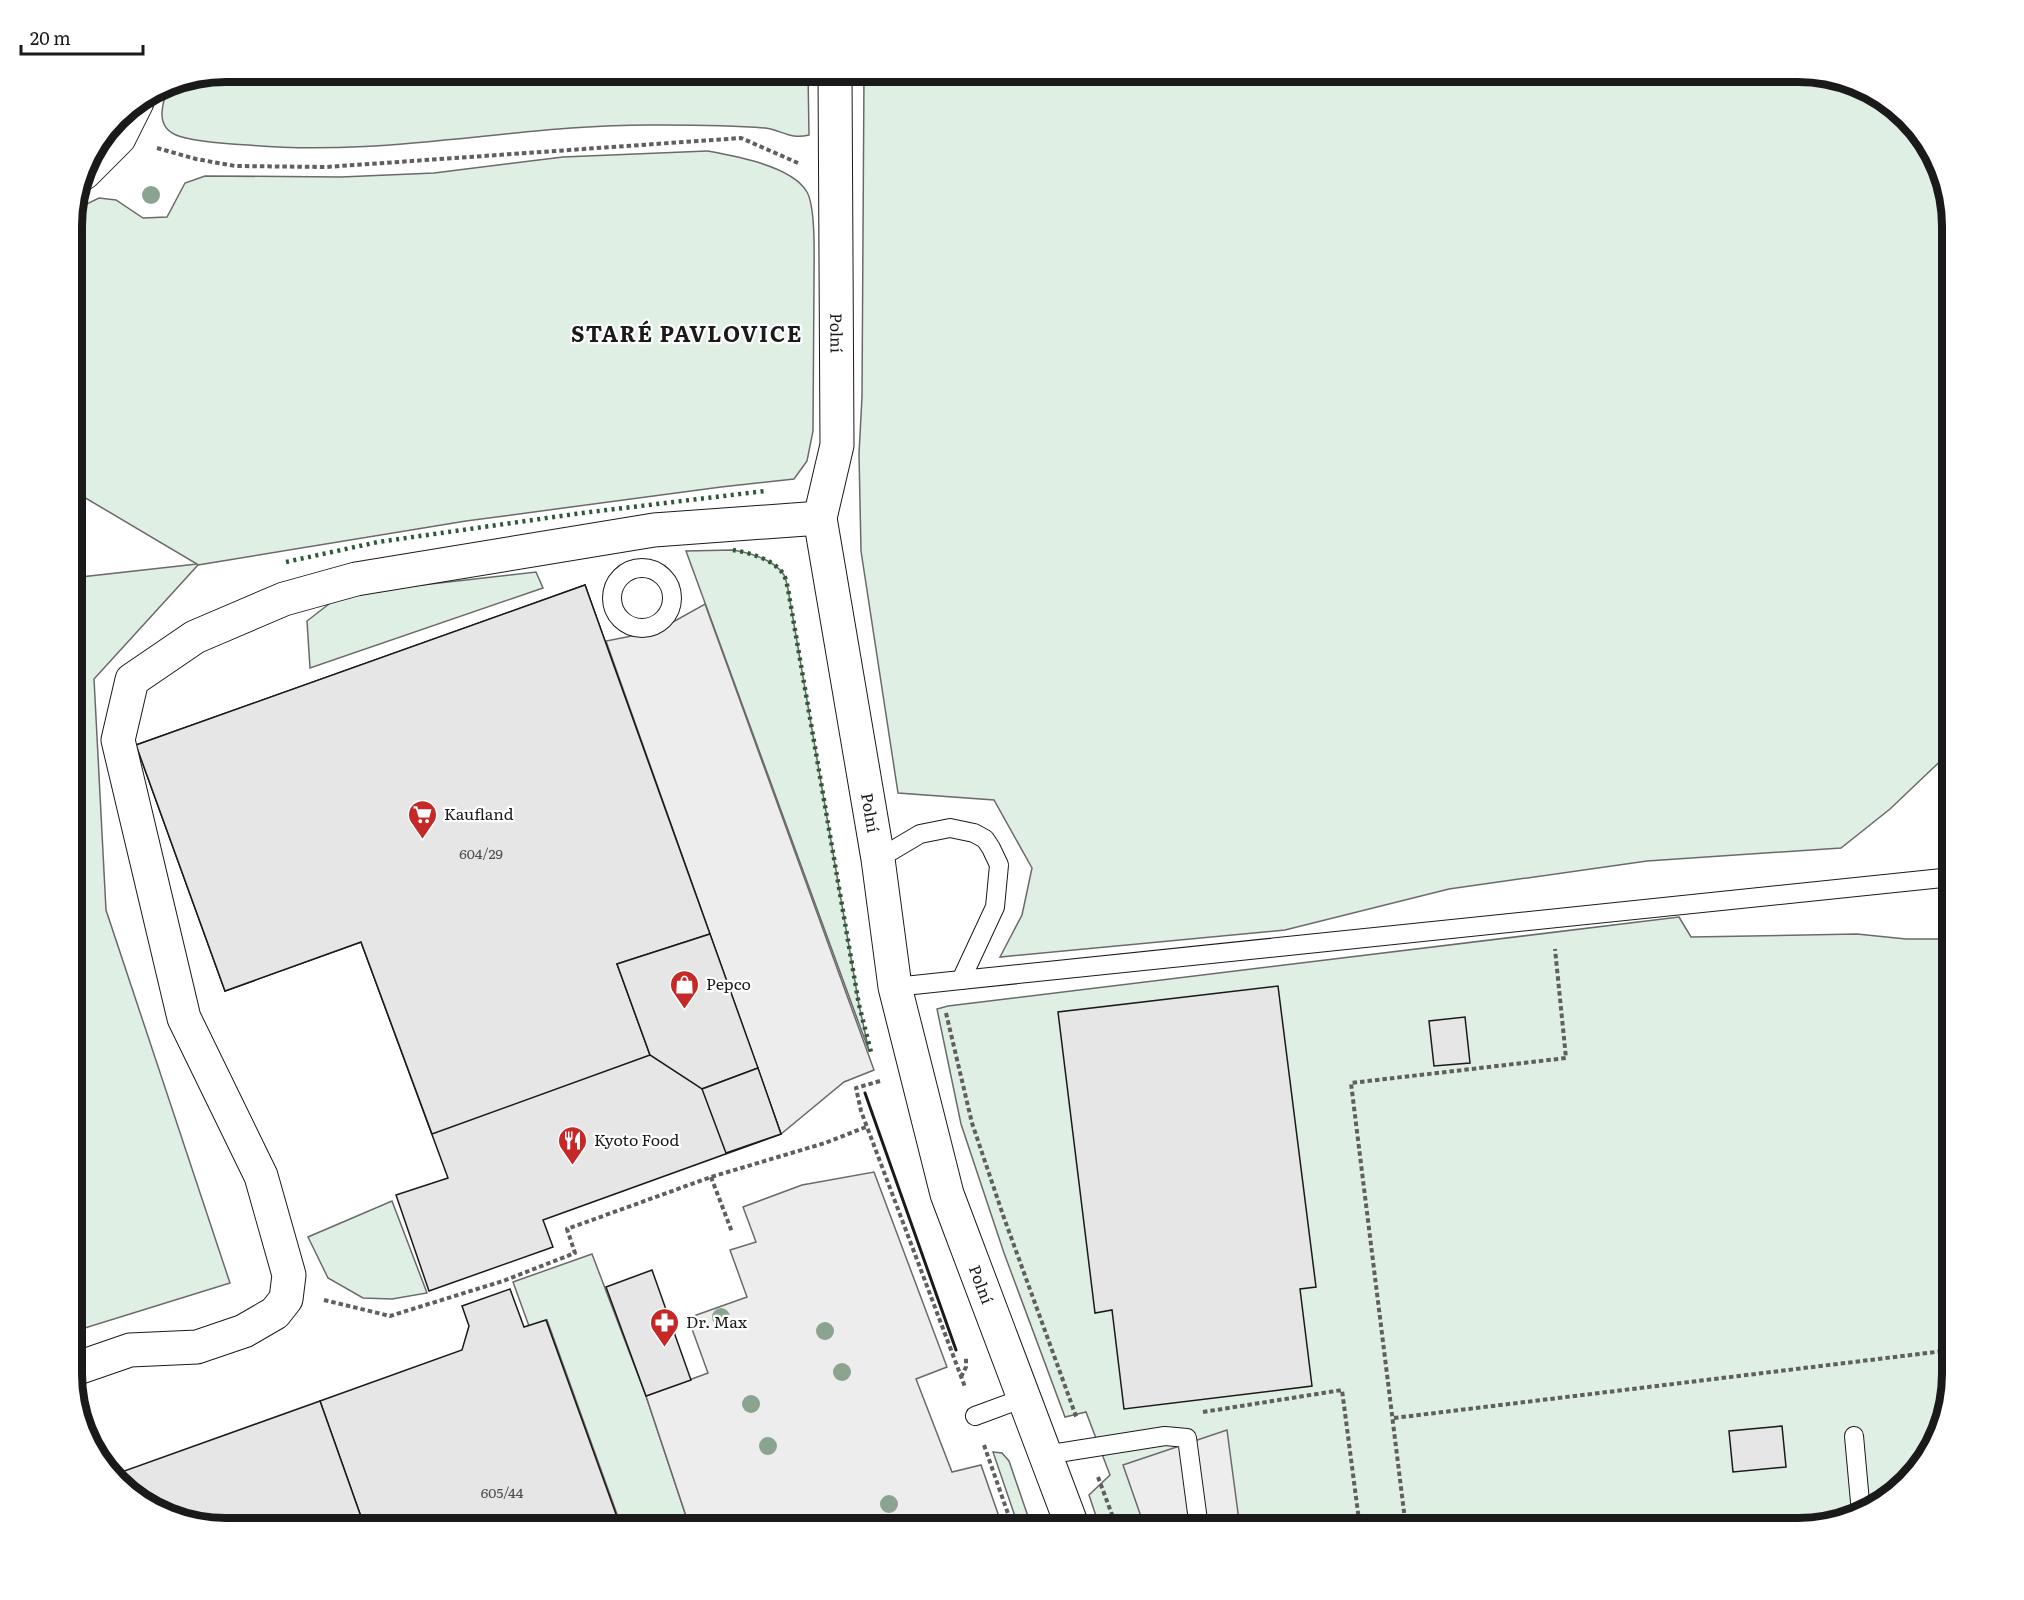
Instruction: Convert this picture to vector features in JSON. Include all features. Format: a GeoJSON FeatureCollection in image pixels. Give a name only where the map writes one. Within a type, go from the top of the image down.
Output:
{"type":"FeatureCollection","features":[{"type":"Feature","properties":{"kind":"street","name":"Polní"},"geometry":{"type":"LineString","coordinates":[[835,83],[837,445],[820,518],[878,859],[894,987],[947,1194],[1069,1518]]}},
{"type":"Feature","properties":{"kind":"street"},"geometry":{"type":"LineString","coordinates":[[101,156],[119,138],[126,124]]}},
{"type":"Feature","properties":{"kind":"street"},"geometry":{"type":"LineString","coordinates":[[83,1366],[130,1350],[197,1347],[244,1331],[275,1313],[286,1299],[289,1275],[261,1176],[184,1018],[118,740],[132,680],[195,637],[284,599],[356,579],[654,530],[820,518]]}},
{"type":"Feature","properties":{"kind":"lane"},"geometry":{"type":"LineString","coordinates":[[878,859],[920,834],[950,828],[974,833],[985,839],[999,865],[995,907],[961,980]]}},
{"type":"Feature","properties":{"kind":"lane"},"geometry":{"type":"LineString","coordinates":[[894,987],[1942,878]]}},
{"type":"Feature","properties":{"kind":"lane"},"geometry":{"type":"LineString","coordinates":[[975,1416],[1024,1398]]}},
{"type":"Feature","properties":{"kind":"lane"},"geometry":{"type":"LineString","coordinates":[[1045,1455],[1165,1436],[1187,1438],[1198,1518]]}},
{"type":"Feature","properties":{"kind":"lane"},"geometry":{"type":"LineString","coordinates":[[1854,1436],[1860,1503]]}},
{"type":"Feature","properties":{"kind":"path"},"geometry":{"type":"LineString","coordinates":[[119,138],[225,165],[292,167],[741,138],[834,179]]}},
{"type":"Feature","properties":{"kind":"path"},"geometry":{"type":"LineString","coordinates":[[1405,1518],[1352,1083],[1566,1058],[1551,919]]}},
{"type":"Feature","properties":{"kind":"path"},"geometry":{"type":"LineString","coordinates":[[939,983],[976,1133],[1003,1215],[1113,1518]]}},
{"type":"Feature","properties":{"kind":"path"},"geometry":{"type":"LineString","coordinates":[[885,1080],[856,1088],[866,1127],[975,1416],[1010,1518]]}},
{"type":"Feature","properties":{"kind":"path"},"geometry":{"type":"LineString","coordinates":[[287,1290],[390,1316],[503,1281],[575,1253],[567,1228],[711,1177],[825,1143],[866,1127]]}},
{"type":"Feature","properties":{"kind":"path"},"geometry":{"type":"LineString","coordinates":[[711,1177],[732,1232]]}},
{"type":"Feature","properties":{"kind":"path"},"geometry":{"type":"LineString","coordinates":[[1394,1418],[1942,1351]]}},
{"type":"Feature","properties":{"kind":"path"},"geometry":{"type":"LineString","coordinates":[[1165,1436],[1158,1419],[1342,1390],[1359,1518]]}},
{"type":"Feature","properties":{"kind":"green space"},"geometry":{"type":"Polygon","coordinates":[[[1798,82],[1826,85],[1853,93],[1893,118],[1912,139],[1931,171],[1940,207],[1942,226],[1942,760],[1890,809],[1841,848],[1647,861],[1449,889],[1285,930],[1000,957],[1022,915],[1032,868],[994,800],[898,793],[861,551],[859,454],[862,397],[864,83],[1798,82]]]}},
{"type":"Feature","properties":{"kind":"green space"},"geometry":{"type":"Polygon","coordinates":[[[217,83],[808,83],[809,135],[791,136],[771,129],[739,126],[609,126],[351,147],[300,148],[231,144],[201,141],[169,131],[162,119],[165,97],[198,85],[217,83]]]}},
{"type":"Feature","properties":{"kind":"green space"},"geometry":{"type":"Polygon","coordinates":[[[707,151],[762,164],[789,175],[800,183],[810,200],[814,247],[813,431],[807,461],[794,479],[466,521],[198,565],[94,679],[106,910],[230,1283],[83,1329],[83,577],[197,564],[83,497],[84,205],[99,198],[116,200],[143,218],[167,217],[185,183],[205,176],[341,177],[434,173],[563,157],[707,151]]]}},
{"type":"Feature","properties":{"kind":"green space"},"geometry":{"type":"Polygon","coordinates":[[[733,550],[768,561],[780,569],[786,580],[859,1005],[869,1051],[686,551],[733,550]]]}},
{"type":"Feature","properties":{"kind":"green space"},"geometry":{"type":"Polygon","coordinates":[[[536,572],[543,588],[310,668],[307,621],[342,594],[536,572]]]}},
{"type":"Feature","properties":{"kind":"green space"},"geometry":{"type":"Polygon","coordinates":[[[1679,917],[1691,937],[1857,934],[1906,939],[1942,939],[1942,1374],[1939,1402],[1931,1429],[1906,1469],[1885,1488],[1853,1507],[1817,1516],[1798,1518],[1097,1518],[1089,1495],[1110,1475],[1086,1412],[1065,1417],[1004,1253],[961,1124],[937,1009],[1679,917]]]}},
{"type":"Feature","properties":{"kind":"green space"},"geometry":{"type":"Polygon","coordinates":[[[392,1201],[427,1293],[392,1299],[363,1298],[328,1278],[308,1237],[392,1201]]]}},
{"type":"Feature","properties":{"kind":"green space"},"geometry":{"type":"Polygon","coordinates":[[[592,1254],[646,1396],[687,1518],[618,1518],[547,1320],[529,1326],[513,1282],[592,1254]]]}},
{"type":"Feature","properties":{"kind":"green space"},"geometry":{"type":"Polygon","coordinates":[[[993,1452],[1002,1453],[1009,1461],[1029,1518],[1016,1518],[993,1452]]]}},
{"type":"Feature","properties":{"kind":"shaded area"},"geometry":{"type":"Polygon","coordinates":[[[705,604],[874,1070],[844,1082],[781,1134],[606,641],[657,631],[705,604]]]}},
{"type":"Feature","properties":{"kind":"shaded area"},"geometry":{"type":"Polygon","coordinates":[[[874,1172],[947,1367],[916,1379],[952,1472],[981,1465],[1000,1518],[687,1518],[646,1396],[708,1373],[688,1318],[747,1297],[730,1250],[756,1242],[743,1207],[802,1185],[874,1172]]]}},
{"type":"Feature","properties":{"kind":"shaded area"},"geometry":{"type":"Polygon","coordinates":[[[1227,1430],[1239,1518],[1142,1518],[1123,1465],[1227,1430]]]}},
{"type":"Feature","properties":{"kind":"building","name":"Kaufland"},"geometry":{"type":"Polygon","coordinates":[[[585,585],[781,1134],[543,1220],[553,1247],[429,1291],[396,1195],[448,1178],[361,942],[225,991],[136,745],[585,585]]]}},
{"type":"Feature","properties":{"kind":"building","name":"Kaufland"},"geometry":{"type":"Polygon","coordinates":[[[585,585],[710,934],[617,964],[650,1055],[432,1134],[361,942],[225,991],[136,745],[585,585]]]}},
{"type":"Feature","properties":{"kind":"building","name":"Pepco"},"geometry":{"type":"Polygon","coordinates":[[[710,934],[758,1068],[702,1089],[650,1055],[617,964],[710,934]]]}},
{"type":"Feature","properties":{"kind":"building"},"geometry":{"type":"Polygon","coordinates":[[[1278,986],[1316,1287],[1300,1289],[1312,1386],[1124,1409],[1112,1310],[1095,1313],[1058,1012],[1278,986]]]}},
{"type":"Feature","properties":{"kind":"building"},"geometry":{"type":"Polygon","coordinates":[[[1465,1017],[1470,1063],[1434,1066],[1429,1021],[1465,1017]]]}},
{"type":"Feature","properties":{"kind":"building"},"geometry":{"type":"Polygon","coordinates":[[[758,1068],[781,1134],[726,1153],[702,1089],[758,1068]]]}},
{"type":"Feature","properties":{"kind":"building"},"geometry":{"type":"Polygon","coordinates":[[[652,1270],[691,1380],[646,1396],[606,1287],[652,1270]]]}},
{"type":"Feature","properties":{"kind":"building"},"geometry":{"type":"Polygon","coordinates":[[[510,1289],[524,1327],[546,1320],[617,1518],[361,1518],[320,1401],[462,1350],[469,1326],[462,1306],[510,1289]]]}},
{"type":"Feature","properties":{"kind":"building"},"geometry":{"type":"Polygon","coordinates":[[[320,1401],[361,1518],[226,1518],[189,1513],[154,1498],[131,1482],[122,1472],[320,1401]]]}},
{"type":"Feature","properties":{"kind":"building"},"geometry":{"type":"Polygon","coordinates":[[[1782,1426],[1786,1467],[1733,1472],[1729,1431],[1782,1426]]]}},
{"type":"Feature","properties":{"kind":"hedge"},"geometry":{"type":"LineString","coordinates":[[286,562],[378,542],[582,513],[765,491]]}},
{"type":"Feature","properties":{"kind":"hedge"},"geometry":{"type":"LineString","coordinates":[[733,550],[768,561],[780,569],[786,580],[859,1005],[872,1056]]}},
{"type":"Feature","properties":{"kind":"wall"},"geometry":{"type":"LineString","coordinates":[[865,1093],[956,1350]]}},
{"type":"Feature","properties":{"kind":"place","name":"Kaufland"},"geometry":{"type":"Point","coordinates":[423,840]}},
{"type":"Feature","properties":{"kind":"place","name":"Pepco"},"geometry":{"type":"Point","coordinates":[685,1010]}},
{"type":"Feature","properties":{"kind":"place","name":"Kyoto Food"},"geometry":{"type":"Point","coordinates":[573,1166]}},
{"type":"Feature","properties":{"kind":"place","name":"Dr. Max"},"geometry":{"type":"Point","coordinates":[665,1348]}},
{"type":"Feature","properties":{"kind":"district","name":"STARÉ PAVLOVICE"},"geometry":{"type":"Point","coordinates":[687,334]}}]}
